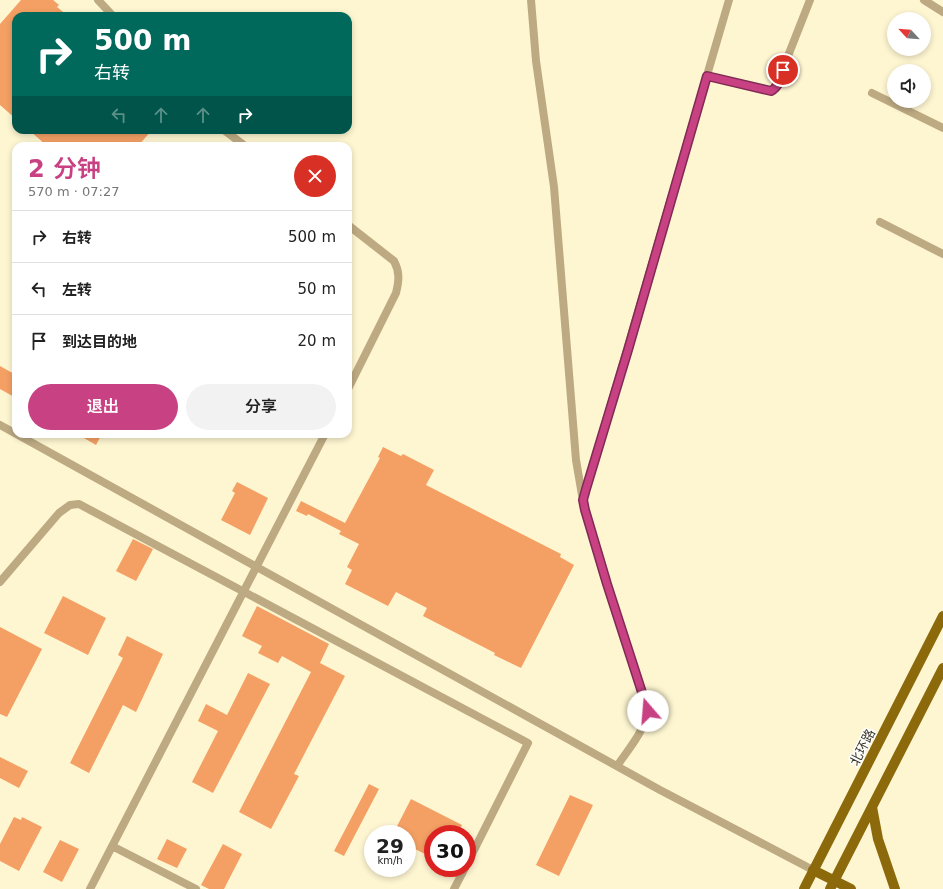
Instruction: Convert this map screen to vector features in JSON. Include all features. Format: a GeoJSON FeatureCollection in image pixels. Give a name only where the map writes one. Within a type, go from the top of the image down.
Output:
{"type":"FeatureCollection","features":[{"type":"Feature","properties":{"kind":"main road","name":"北环路"},"geometry":{"type":"LineString","coordinates":[[804,889],[943,616]]}},
{"type":"Feature","properties":{"kind":"main road"},"geometry":{"type":"LineString","coordinates":[[832,885],[943,668]]}},
{"type":"Feature","properties":{"kind":"main road"},"geometry":{"type":"LineString","coordinates":[[872,807],[878,839],[895,889]]}},
{"type":"Feature","properties":{"kind":"main road"},"geometry":{"type":"LineString","coordinates":[[813,870],[832,885],[851,889]]}},
{"type":"Feature","properties":{"kind":"street"},"geometry":{"type":"LineString","coordinates":[[98,0],[109,12]]}},
{"type":"Feature","properties":{"kind":"street"},"geometry":{"type":"LineString","coordinates":[[531,0],[536,61],[554,187],[576,460],[585,510],[648,711],[647,718],[641,729],[617,766]]}},
{"type":"Feature","properties":{"kind":"street"},"geometry":{"type":"LineString","coordinates":[[583,500],[729,0]]}},
{"type":"Feature","properties":{"kind":"street"},"geometry":{"type":"LineString","coordinates":[[707,76],[771,91],[775,90],[810,0]]}},
{"type":"Feature","properties":{"kind":"street"},"geometry":{"type":"LineString","coordinates":[[924,0],[943,12]]}},
{"type":"Feature","properties":{"kind":"street"},"geometry":{"type":"LineString","coordinates":[[872,93],[943,128]]}},
{"type":"Feature","properties":{"kind":"street"},"geometry":{"type":"LineString","coordinates":[[229,134],[240,142]]}},
{"type":"Feature","properties":{"kind":"street"},"geometry":{"type":"LineString","coordinates":[[880,222],[943,254]]}},
{"type":"Feature","properties":{"kind":"street"},"geometry":{"type":"LineString","coordinates":[[352,228],[394,261],[398,269],[399,278],[396,293],[352,381]]}},
{"type":"Feature","properties":{"kind":"street"},"geometry":{"type":"LineString","coordinates":[[0,425],[12,432]]}},
{"type":"Feature","properties":{"kind":"street"},"geometry":{"type":"LineString","coordinates":[[24,438],[617,766],[813,870]]}},
{"type":"Feature","properties":{"kind":"street"},"geometry":{"type":"LineString","coordinates":[[90,889],[258,567],[323,438]]}},
{"type":"Feature","properties":{"kind":"street"},"geometry":{"type":"LineString","coordinates":[[0,582],[59,513],[70,505],[75,504],[84,506],[528,743],[476,846]]}},
{"type":"Feature","properties":{"kind":"street"},"geometry":{"type":"LineString","coordinates":[[112,846],[196,889]]}},
{"type":"Feature","properties":{"kind":"street"},"geometry":{"type":"LineString","coordinates":[[454,889],[460,877]]}},
{"type":"Feature","properties":{"kind":"building"},"geometry":{"type":"Polygon","coordinates":[[[21,0],[53,0],[59,5],[57,7],[63,12],[12,12],[12,116],[0,105],[0,24],[21,0]]]}},
{"type":"Feature","properties":{"kind":"building"},"geometry":{"type":"Polygon","coordinates":[[[34,134],[148,134],[142,142],[42,142],[34,134]]]}},
{"type":"Feature","properties":{"kind":"building"},"geometry":{"type":"Polygon","coordinates":[[[0,366],[12,373],[12,396],[0,389],[0,366]]]}},
{"type":"Feature","properties":{"kind":"building"},"geometry":{"type":"Polygon","coordinates":[[[84,438],[100,438],[96,445],[84,438]]]}},
{"type":"Feature","properties":{"kind":"building"},"geometry":{"type":"Polygon","coordinates":[[[383,447],[401,456],[403,454],[434,470],[426,485],[561,554],[560,557],[574,565],[521,668],[423,616],[427,608],[396,592],[388,606],[345,584],[352,570],[347,567],[359,544],[339,534],[341,531],[308,514],[307,516],[296,511],[301,501],[345,523],[380,458],[378,457],[383,447]]]}},
{"type":"Feature","properties":{"kind":"building"},"geometry":{"type":"Polygon","coordinates":[[[237,482],[268,498],[250,535],[221,520],[235,493],[232,491],[237,482]]]}},
{"type":"Feature","properties":{"kind":"building"},"geometry":{"type":"Polygon","coordinates":[[[133,539],[153,549],[136,581],[116,571],[133,539]]]}},
{"type":"Feature","properties":{"kind":"building"},"geometry":{"type":"Polygon","coordinates":[[[63,596],[106,618],[88,655],[44,633],[63,596]]]}},
{"type":"Feature","properties":{"kind":"building"},"geometry":{"type":"Polygon","coordinates":[[[257,606],[329,644],[320,663],[345,676],[294,774],[299,776],[271,829],[239,812],[311,672],[282,656],[278,663],[258,653],[262,646],[242,636],[257,606]]]}},
{"type":"Feature","properties":{"kind":"building"},"geometry":{"type":"Polygon","coordinates":[[[0,627],[42,649],[7,717],[0,714],[0,627]]]}},
{"type":"Feature","properties":{"kind":"building"},"geometry":{"type":"Polygon","coordinates":[[[127,636],[163,654],[136,712],[123,705],[89,773],[70,763],[123,658],[118,655],[127,636]]]}},
{"type":"Feature","properties":{"kind":"building"},"geometry":{"type":"Polygon","coordinates":[[[248,673],[270,684],[213,793],[192,782],[218,731],[198,721],[206,704],[227,715],[248,673]]]}},
{"type":"Feature","properties":{"kind":"building"},"geometry":{"type":"Polygon","coordinates":[[[0,757],[28,771],[19,788],[0,778],[0,757]]]}},
{"type":"Feature","properties":{"kind":"building"},"geometry":{"type":"Polygon","coordinates":[[[369,784],[379,789],[344,856],[334,851],[369,784]]]}},
{"type":"Feature","properties":{"kind":"building"},"geometry":{"type":"Polygon","coordinates":[[[570,795],[593,805],[559,876],[536,865],[570,795]]]}},
{"type":"Feature","properties":{"kind":"building"},"geometry":{"type":"Polygon","coordinates":[[[411,799],[462,825],[424,825],[424,854],[416,850],[416,825],[398,825],[411,799]]]}},
{"type":"Feature","properties":{"kind":"building"},"geometry":{"type":"Polygon","coordinates":[[[14,817],[21,820],[22,817],[42,827],[19,871],[0,861],[0,844],[14,817]]]}},
{"type":"Feature","properties":{"kind":"building"},"geometry":{"type":"Polygon","coordinates":[[[167,839],[187,849],[177,868],[157,859],[167,839]]]}},
{"type":"Feature","properties":{"kind":"building"},"geometry":{"type":"Polygon","coordinates":[[[60,840],[79,849],[62,882],[43,872],[60,840]]]}},
{"type":"Feature","properties":{"kind":"building"},"geometry":{"type":"Polygon","coordinates":[[[223,844],[242,854],[224,889],[209,889],[201,885],[223,844]]]}},
{"type":"Feature","properties":{"kind":"route"},"geometry":{"type":"LineString","coordinates":[[648,711],[607,584],[583,500],[707,76],[771,91],[775,90],[783,70]]}}]}
